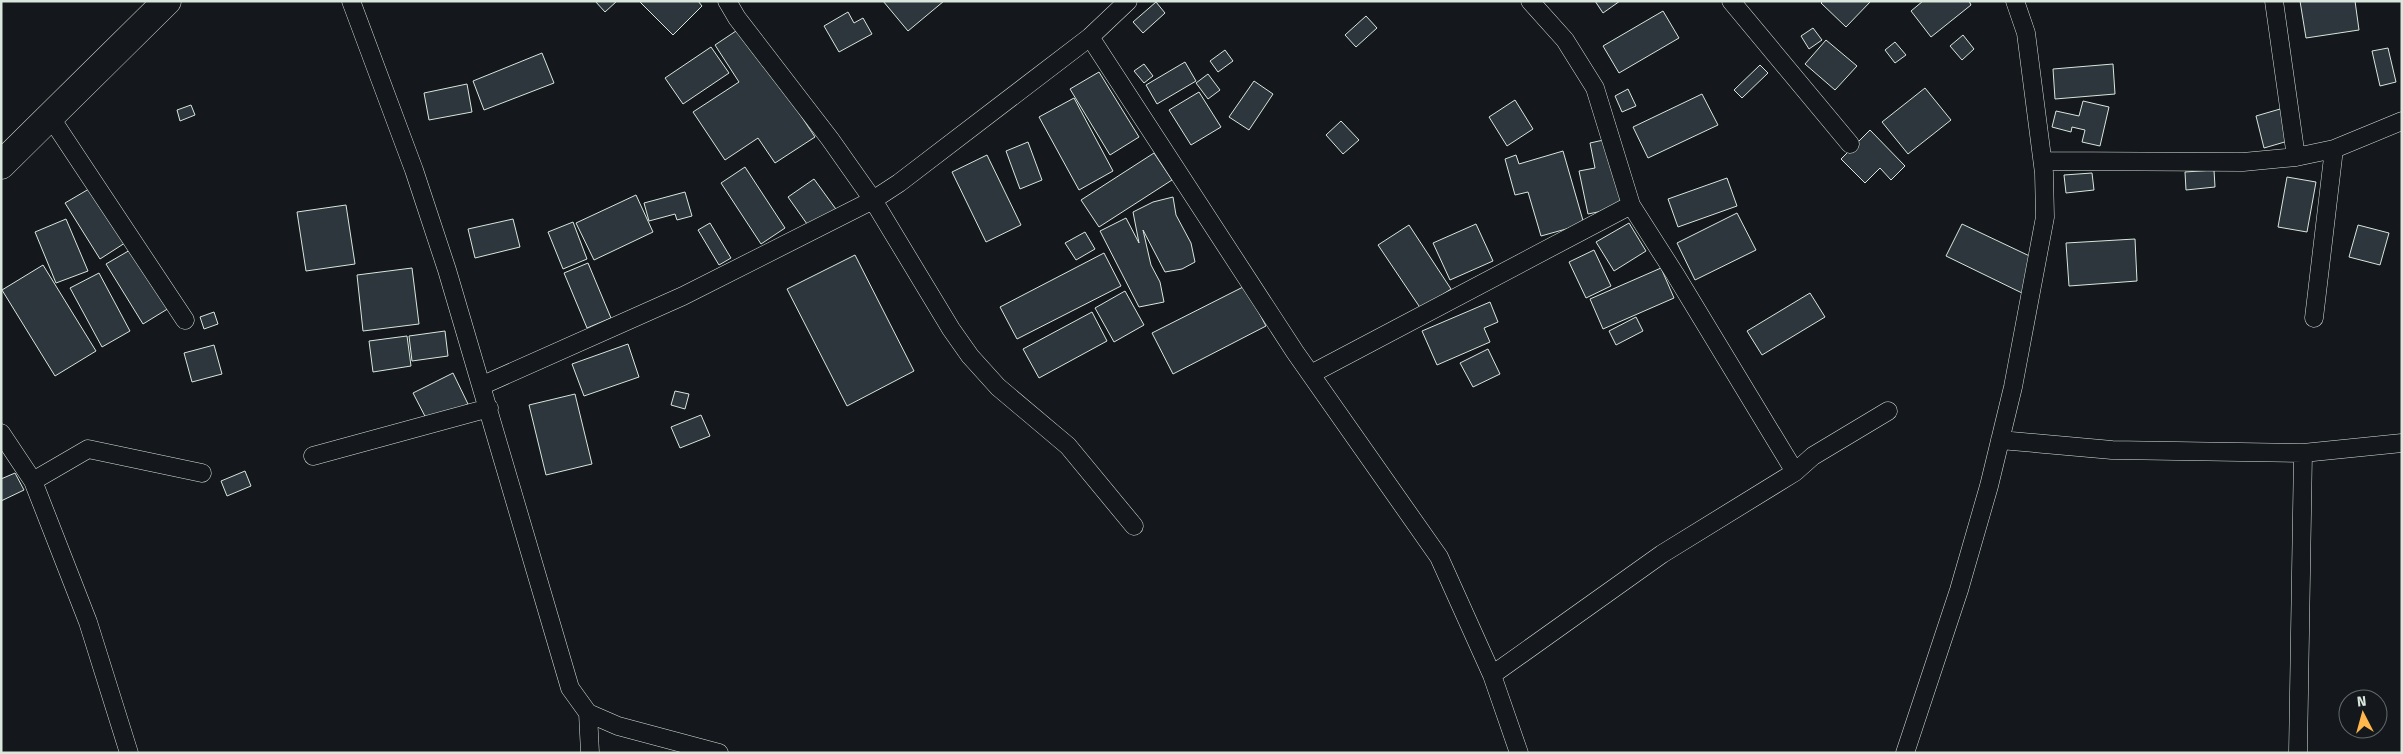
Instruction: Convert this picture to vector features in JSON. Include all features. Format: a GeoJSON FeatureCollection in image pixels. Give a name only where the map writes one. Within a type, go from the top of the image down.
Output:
{"type":"FeatureCollection","features":[{"type":"Feature","properties":{"kind":"highway"},"geometry":{"type":"LineString","coordinates":[[1,165],[51,118],[167,1]]}},
{"type":"Feature","properties":{"kind":"street"},"geometry":{"type":"LineString","coordinates":[[350,1],[414,170],[483,385],[570,688],[588,713],[618,726],[719,753]]}},
{"type":"Feature","properties":{"kind":"street"},"geometry":{"type":"LineString","coordinates":[[727,1],[873,200],[950,329],[970,356],[998,387],[1068,446],[1134,526]]}},
{"type":"Feature","properties":{"kind":"street"},"geometry":{"type":"LineString","coordinates":[[483,385],[683,296],[873,200],[899,183],[1090,37],[1128,1]]}},
{"type":"Feature","properties":{"kind":"street"},"geometry":{"type":"LineString","coordinates":[[1530,1],[1565,40],[1595,88],[1631,205],[1795,472]]}},
{"type":"Feature","properties":{"kind":"street"},"geometry":{"type":"LineString","coordinates":[[1731,1],[1850,144]]}},
{"type":"Feature","properties":{"kind":"street"},"geometry":{"type":"LineString","coordinates":[[1905,753],[1959,590],[1990,486],[2044,217],[2043,161],[2026,33],[2015,1]]}},
{"type":"Feature","properties":{"kind":"street"},"geometry":{"type":"LineString","coordinates":[[2274,1],[2296,158]]}},
{"type":"Feature","properties":{"kind":"street"},"geometry":{"type":"LineString","coordinates":[[1090,37],[1310,374],[1439,556],[1492,675],[1519,753]]}},
{"type":"Feature","properties":{"kind":"street"},"geometry":{"type":"LineString","coordinates":[[51,118],[185,320]]}},
{"type":"Feature","properties":{"kind":"street"},"geometry":{"type":"LineString","coordinates":[[2043,161],[2243,162],[2296,158],[2334,149],[2402,121]]}},
{"type":"Feature","properties":{"kind":"street"},"geometry":{"type":"LineString","coordinates":[[2314,318],[2334,149]]}},
{"type":"Feature","properties":{"kind":"street"},"geometry":{"type":"LineString","coordinates":[[1310,374],[1631,205]]}},
{"type":"Feature","properties":{"kind":"street"},"geometry":{"type":"LineString","coordinates":[[313,456],[489,408]]}},
{"type":"Feature","properties":{"kind":"street"},"geometry":{"type":"LineString","coordinates":[[1492,675],[1662,554],[1795,472],[1813,456],[1888,411]]}},
{"type":"Feature","properties":{"kind":"street"},"geometry":{"type":"LineString","coordinates":[[1,433],[33,481],[88,622],[129,753]]}},
{"type":"Feature","properties":{"kind":"street"},"geometry":{"type":"LineString","coordinates":[[2000,440],[2112,450],[2303,453],[2402,442]]}},
{"type":"Feature","properties":{"kind":"street"},"geometry":{"type":"LineString","coordinates":[[33,481],[88,449],[202,473]]}},
{"type":"Feature","properties":{"kind":"street"},"geometry":{"type":"LineString","coordinates":[[2298,753],[2303,453]]}},
{"type":"Feature","properties":{"kind":"street"},"geometry":{"type":"LineString","coordinates":[[588,713],[590,753]]}},
{"type":"Feature","properties":{"kind":"building"},"geometry":{"type":"Polygon","coordinates":[[[595,1],[617,1],[605,12],[595,1]]]}},
{"type":"Feature","properties":{"kind":"building"},"geometry":{"type":"Polygon","coordinates":[[[639,1],[698,1],[702,6],[673,35],[639,1]]]}},
{"type":"Feature","properties":{"kind":"building"},"geometry":{"type":"Polygon","coordinates":[[[883,1],[944,1],[908,31],[883,1]]]}},
{"type":"Feature","properties":{"kind":"building"},"geometry":{"type":"Polygon","coordinates":[[[1595,1],[1620,1],[1603,13],[1595,1]]]}},
{"type":"Feature","properties":{"kind":"building"},"geometry":{"type":"Polygon","coordinates":[[[1823,1],[1871,1],[1846,27],[1821,3],[1823,1]]]}},
{"type":"Feature","properties":{"kind":"building"},"geometry":{"type":"Polygon","coordinates":[[[1923,1],[1969,1],[1971,5],[1931,37],[1911,11],[1923,1]]]}},
{"type":"Feature","properties":{"kind":"building"},"geometry":{"type":"Polygon","coordinates":[[[2300,1],[2355,1],[2359,30],[2306,38],[2300,1]]]}},
{"type":"Feature","properties":{"kind":"building"},"geometry":{"type":"Polygon","coordinates":[[[1156,2],[1165,13],[1143,33],[1133,22],[1156,2]]]}},
{"type":"Feature","properties":{"kind":"building"},"geometry":{"type":"Polygon","coordinates":[[[1663,11],[1679,38],[1619,73],[1603,46],[1663,11]]]}},
{"type":"Feature","properties":{"kind":"building"},"geometry":{"type":"Polygon","coordinates":[[[848,12],[854,23],[863,18],[872,34],[839,52],[824,26],[848,12]]]}},
{"type":"Feature","properties":{"kind":"building"},"geometry":{"type":"Polygon","coordinates":[[[1366,16],[1377,28],[1356,47],[1345,35],[1366,16]]]}},
{"type":"Feature","properties":{"kind":"building"},"geometry":{"type":"Polygon","coordinates":[[[742,27],[815,137],[775,163],[758,138],[725,160],[693,112],[739,82],[715,45],[742,27]]]}},
{"type":"Feature","properties":{"kind":"building"},"geometry":{"type":"Polygon","coordinates":[[[1813,28],[1822,40],[1809,49],[1801,36],[1813,28]]]}},
{"type":"Feature","properties":{"kind":"building"},"geometry":{"type":"Polygon","coordinates":[[[1963,35],[1974,49],[1962,60],[1950,46],[1963,35]]]}},
{"type":"Feature","properties":{"kind":"building"},"geometry":{"type":"Polygon","coordinates":[[[1826,40],[1857,66],[1835,90],[1805,64],[1826,40]]]}},
{"type":"Feature","properties":{"kind":"building"},"geometry":{"type":"Polygon","coordinates":[[[1895,42],[1906,55],[1895,63],[1885,50],[1895,42]]]}},
{"type":"Feature","properties":{"kind":"building"},"geometry":{"type":"Polygon","coordinates":[[[711,47],[729,73],[683,104],[665,78],[711,47]]]}},
{"type":"Feature","properties":{"kind":"building"},"geometry":{"type":"Polygon","coordinates":[[[2388,48],[2396,82],[2380,86],[2372,51],[2388,48]]]}},
{"type":"Feature","properties":{"kind":"building"},"geometry":{"type":"Polygon","coordinates":[[[1225,50],[1233,61],[1218,72],[1210,61],[1225,50]]]}},
{"type":"Feature","properties":{"kind":"building"},"geometry":{"type":"Polygon","coordinates":[[[542,53],[554,83],[484,110],[473,81],[542,53]]]}},
{"type":"Feature","properties":{"kind":"building"},"geometry":{"type":"Polygon","coordinates":[[[1185,62],[1196,81],[1157,104],[1146,85],[1185,62]]]}},
{"type":"Feature","properties":{"kind":"building"},"geometry":{"type":"Polygon","coordinates":[[[1144,64],[1153,76],[1144,83],[1134,71],[1144,64]]]}},
{"type":"Feature","properties":{"kind":"building"},"geometry":{"type":"Polygon","coordinates":[[[2113,64],[2115,94],[2055,99],[2053,69],[2113,64]]]}},
{"type":"Feature","properties":{"kind":"building"},"geometry":{"type":"Polygon","coordinates":[[[1760,65],[1768,73],[1742,98],[1734,90],[1760,65]]]}},
{"type":"Feature","properties":{"kind":"building"},"geometry":{"type":"Polygon","coordinates":[[[1099,72],[1139,137],[1110,155],[1070,89],[1099,72]]]}},
{"type":"Feature","properties":{"kind":"building"},"geometry":{"type":"Polygon","coordinates":[[[1208,74],[1220,90],[1208,99],[1196,83],[1208,74]]]}},
{"type":"Feature","properties":{"kind":"building"},"geometry":{"type":"Polygon","coordinates":[[[1254,81],[1273,94],[1249,130],[1229,117],[1254,81]]]}},
{"type":"Feature","properties":{"kind":"building"},"geometry":{"type":"Polygon","coordinates":[[[467,84],[472,112],[429,120],[424,93],[467,84]]]}},
{"type":"Feature","properties":{"kind":"building"},"geometry":{"type":"Polygon","coordinates":[[[1925,88],[1951,120],[1908,154],[1882,122],[1925,88]]]}},
{"type":"Feature","properties":{"kind":"building"},"geometry":{"type":"Polygon","coordinates":[[[1628,89],[1636,106],[1622,112],[1615,96],[1628,89]]]}},
{"type":"Feature","properties":{"kind":"building"},"geometry":{"type":"Polygon","coordinates":[[[1199,92],[1221,127],[1191,145],[1169,110],[1199,92]]]}},
{"type":"Feature","properties":{"kind":"building"},"geometry":{"type":"Polygon","coordinates":[[[1702,94],[1718,125],[1648,158],[1633,127],[1702,94]]]}},
{"type":"Feature","properties":{"kind":"building"},"geometry":{"type":"Polygon","coordinates":[[[1074,98],[1113,171],[1079,190],[1039,117],[1074,98]]]}},
{"type":"Feature","properties":{"kind":"building"},"geometry":{"type":"Polygon","coordinates":[[[1515,100],[1533,129],[1507,146],[1489,117],[1515,100]]]}},
{"type":"Feature","properties":{"kind":"building"},"geometry":{"type":"Polygon","coordinates":[[[2083,101],[2109,107],[2100,146],[2082,142],[2085,130],[2072,127],[2071,132],[2052,127],[2056,111],[2079,116],[2083,101]]]}},
{"type":"Feature","properties":{"kind":"building"},"geometry":{"type":"Polygon","coordinates":[[[191,105],[195,115],[180,121],[177,110],[191,105]]]}},
{"type":"Feature","properties":{"kind":"building"},"geometry":{"type":"Polygon","coordinates":[[[2287,107],[2295,139],[2264,148],[2256,116],[2287,107]]]}},
{"type":"Feature","properties":{"kind":"building"},"geometry":{"type":"Polygon","coordinates":[[[1341,121],[1359,140],[1343,154],[1326,135],[1341,121]]]}},
{"type":"Feature","properties":{"kind":"building"},"geometry":{"type":"Polygon","coordinates":[[[1870,130],[1905,166],[1891,180],[1880,168],[1865,183],[1841,159],[1870,130]]]}},
{"type":"Feature","properties":{"kind":"building"},"geometry":{"type":"Polygon","coordinates":[[[1608,139],[1622,207],[1588,214],[1579,171],[1595,168],[1590,143],[1608,139]]]}},
{"type":"Feature","properties":{"kind":"building"},"geometry":{"type":"Polygon","coordinates":[[[1028,142],[1042,180],[1020,189],[1006,151],[1028,142]]]}},
{"type":"Feature","properties":{"kind":"building"},"geometry":{"type":"Polygon","coordinates":[[[1563,151],[1584,224],[1541,236],[1528,192],[1515,195],[1505,159],[1516,155],[1519,164],[1563,151]]]}},
{"type":"Feature","properties":{"kind":"building"},"geometry":{"type":"Polygon","coordinates":[[[1154,153],[1172,180],[1099,227],[1081,200],[1154,153]]]}},
{"type":"Feature","properties":{"kind":"building"},"geometry":{"type":"Polygon","coordinates":[[[987,155],[1021,225],[986,242],[952,172],[987,155]]]}},
{"type":"Feature","properties":{"kind":"building"},"geometry":{"type":"Polygon","coordinates":[[[745,167],[785,228],[761,244],[721,183],[745,167]]]}},
{"type":"Feature","properties":{"kind":"building"},"geometry":{"type":"Polygon","coordinates":[[[2214,170],[2215,187],[2186,190],[2185,172],[2214,170]]]}},
{"type":"Feature","properties":{"kind":"building"},"geometry":{"type":"Polygon","coordinates":[[[2092,173],[2094,190],[2066,193],[2064,175],[2092,173]]]}},
{"type":"Feature","properties":{"kind":"building"},"geometry":{"type":"Polygon","coordinates":[[[2287,177],[2316,182],[2307,232],[2278,227],[2287,177]]]}},
{"type":"Feature","properties":{"kind":"building"},"geometry":{"type":"Polygon","coordinates":[[[1727,178],[1737,206],[1678,227],[1668,199],[1727,178]]]}},
{"type":"Feature","properties":{"kind":"building"},"geometry":{"type":"Polygon","coordinates":[[[814,179],[838,212],[812,231],[788,197],[814,179]]]}},
{"type":"Feature","properties":{"kind":"building"},"geometry":{"type":"Polygon","coordinates":[[[94,186],[128,241],[100,259],[65,203],[94,186]]]}},
{"type":"Feature","properties":{"kind":"building"},"geometry":{"type":"Polygon","coordinates":[[[685,192],[692,216],[677,220],[675,214],[649,221],[644,203],[685,192]]]}},
{"type":"Feature","properties":{"kind":"building"},"geometry":{"type":"Polygon","coordinates":[[[636,195],[653,232],[594,260],[576,223],[636,195]]]}},
{"type":"Feature","properties":{"kind":"building"},"geometry":{"type":"Polygon","coordinates":[[[1173,197],[1176,215],[1191,243],[1195,262],[1182,269],[1165,272],[1143,230],[1151,265],[1160,282],[1164,302],[1139,307],[1100,231],[1126,218],[1139,243],[1133,212],[1153,202],[1173,197]]]}},
{"type":"Feature","properties":{"kind":"building"},"geometry":{"type":"Polygon","coordinates":[[[346,205],[355,264],[306,271],[297,212],[346,205]]]}},
{"type":"Feature","properties":{"kind":"building"},"geometry":{"type":"Polygon","coordinates":[[[1737,213],[1756,250],[1695,280],[1677,243],[1737,213]]]}},
{"type":"Feature","properties":{"kind":"building"},"geometry":{"type":"Polygon","coordinates":[[[66,219],[88,271],[56,283],[35,232],[66,219]]]}},
{"type":"Feature","properties":{"kind":"building"},"geometry":{"type":"Polygon","coordinates":[[[513,219],[520,247],[475,258],[468,229],[513,219]]]}},
{"type":"Feature","properties":{"kind":"building"},"geometry":{"type":"Polygon","coordinates":[[[573,222],[587,259],[563,269],[548,232],[573,222]]]}},
{"type":"Feature","properties":{"kind":"building"},"geometry":{"type":"Polygon","coordinates":[[[710,223],[731,258],[719,265],[698,230],[710,223]]]}},
{"type":"Feature","properties":{"kind":"building"},"geometry":{"type":"Polygon","coordinates":[[[1629,223],[1646,251],[1614,271],[1596,242],[1629,223]]]}},
{"type":"Feature","properties":{"kind":"building"},"geometry":{"type":"Polygon","coordinates":[[[1476,224],[1493,261],[1450,280],[1433,243],[1476,224]]]}},
{"type":"Feature","properties":{"kind":"building"},"geometry":{"type":"Polygon","coordinates":[[[1962,224],[2038,260],[2022,293],[1946,256],[1962,224]]]}},
{"type":"Feature","properties":{"kind":"building"},"geometry":{"type":"Polygon","coordinates":[[[1409,225],[1451,289],[1421,309],[1378,245],[1409,225]]]}},
{"type":"Feature","properties":{"kind":"building"},"geometry":{"type":"Polygon","coordinates":[[[2358,225],[2389,233],[2380,265],[2349,257],[2358,225]]]}},
{"type":"Feature","properties":{"kind":"building"},"geometry":{"type":"Polygon","coordinates":[[[1085,232],[1095,249],[1076,260],[1065,243],[1085,232]]]}},
{"type":"Feature","properties":{"kind":"building"},"geometry":{"type":"Polygon","coordinates":[[[2135,239],[2137,281],[2069,286],[2066,243],[2135,239]]]}},
{"type":"Feature","properties":{"kind":"building"},"geometry":{"type":"Polygon","coordinates":[[[137,246],[174,305],[143,324],[106,264],[137,246]]]}},
{"type":"Feature","properties":{"kind":"building"},"geometry":{"type":"Polygon","coordinates":[[[1594,250],[1611,286],[1586,298],[1569,262],[1594,250]]]}},
{"type":"Feature","properties":{"kind":"building"},"geometry":{"type":"Polygon","coordinates":[[[1104,253],[1121,286],[1017,339],[1000,307],[1104,253]]]}},
{"type":"Feature","properties":{"kind":"building"},"geometry":{"type":"Polygon","coordinates":[[[855,255],[914,371],[847,406],[787,289],[855,255]]]}},
{"type":"Feature","properties":{"kind":"building"},"geometry":{"type":"Polygon","coordinates":[[[588,263],[611,318],[587,328],[564,273],[588,263]]]}},
{"type":"Feature","properties":{"kind":"building"},"geometry":{"type":"Polygon","coordinates":[[[43,265],[96,351],[55,376],[2,290],[43,265]]]}},
{"type":"Feature","properties":{"kind":"building"},"geometry":{"type":"Polygon","coordinates":[[[412,268],[419,324],[363,331],[357,275],[412,268]]]}},
{"type":"Feature","properties":{"kind":"building"},"geometry":{"type":"Polygon","coordinates":[[[1661,268],[1674,298],[1603,329],[1590,299],[1661,268]]]}},
{"type":"Feature","properties":{"kind":"building"},"geometry":{"type":"Polygon","coordinates":[[[99,273],[130,331],[102,347],[70,288],[99,273]]]}},
{"type":"Feature","properties":{"kind":"building"},"geometry":{"type":"Polygon","coordinates":[[[1245,286],[1266,326],[1173,374],[1152,333],[1245,286]]]}},
{"type":"Feature","properties":{"kind":"building"},"geometry":{"type":"Polygon","coordinates":[[[1125,291],[1144,325],[1114,342],[1095,308],[1125,291]]]}},
{"type":"Feature","properties":{"kind":"building"},"geometry":{"type":"Polygon","coordinates":[[[1810,293],[1825,317],[1762,355],[1747,331],[1810,293]]]}},
{"type":"Feature","properties":{"kind":"building"},"geometry":{"type":"Polygon","coordinates":[[[1490,302],[1498,322],[1484,328],[1490,342],[1437,365],[1422,331],[1490,302]]]}},
{"type":"Feature","properties":{"kind":"building"},"geometry":{"type":"Polygon","coordinates":[[[214,312],[218,324],[204,329],[200,317],[214,312]]]}},
{"type":"Feature","properties":{"kind":"building"},"geometry":{"type":"Polygon","coordinates":[[[1092,312],[1107,341],[1039,378],[1023,349],[1092,312]]]}},
{"type":"Feature","properties":{"kind":"building"},"geometry":{"type":"Polygon","coordinates":[[[1636,317],[1643,331],[1616,345],[1609,331],[1636,317]]]}},
{"type":"Feature","properties":{"kind":"building"},"geometry":{"type":"Polygon","coordinates":[[[445,331],[448,356],[412,361],[409,336],[445,331]]]}},
{"type":"Feature","properties":{"kind":"building"},"geometry":{"type":"Polygon","coordinates":[[[407,336],[411,366],[373,372],[369,341],[407,336]]]}},
{"type":"Feature","properties":{"kind":"building"},"geometry":{"type":"Polygon","coordinates":[[[628,344],[639,377],[584,396],[572,364],[628,344]]]}},
{"type":"Feature","properties":{"kind":"building"},"geometry":{"type":"Polygon","coordinates":[[[214,345],[222,374],[192,382],[184,353],[214,345]]]}},
{"type":"Feature","properties":{"kind":"building"},"geometry":{"type":"Polygon","coordinates":[[[1488,349],[1500,374],[1473,387],[1460,363],[1488,349]]]}},
{"type":"Feature","properties":{"kind":"building"},"geometry":{"type":"Polygon","coordinates":[[[453,373],[468,404],[429,424],[413,393],[453,373]]]}},
{"type":"Feature","properties":{"kind":"building"},"geometry":{"type":"Polygon","coordinates":[[[675,391],[689,394],[685,409],[671,405],[675,391]]]}},
{"type":"Feature","properties":{"kind":"building"},"geometry":{"type":"Polygon","coordinates":[[[575,394],[592,464],[546,475],[529,405],[575,394]]]}},
{"type":"Feature","properties":{"kind":"building"},"geometry":{"type":"Polygon","coordinates":[[[701,415],[710,436],[680,448],[671,427],[701,415]]]}},
{"type":"Feature","properties":{"kind":"building"},"geometry":{"type":"Polygon","coordinates":[[[245,471],[251,486],[227,496],[221,481],[245,471]]]}},
{"type":"Feature","properties":{"kind":"building"},"geometry":{"type":"Polygon","coordinates":[[[15,473],[24,490],[1,501],[1,479],[15,473]]]}}]}
